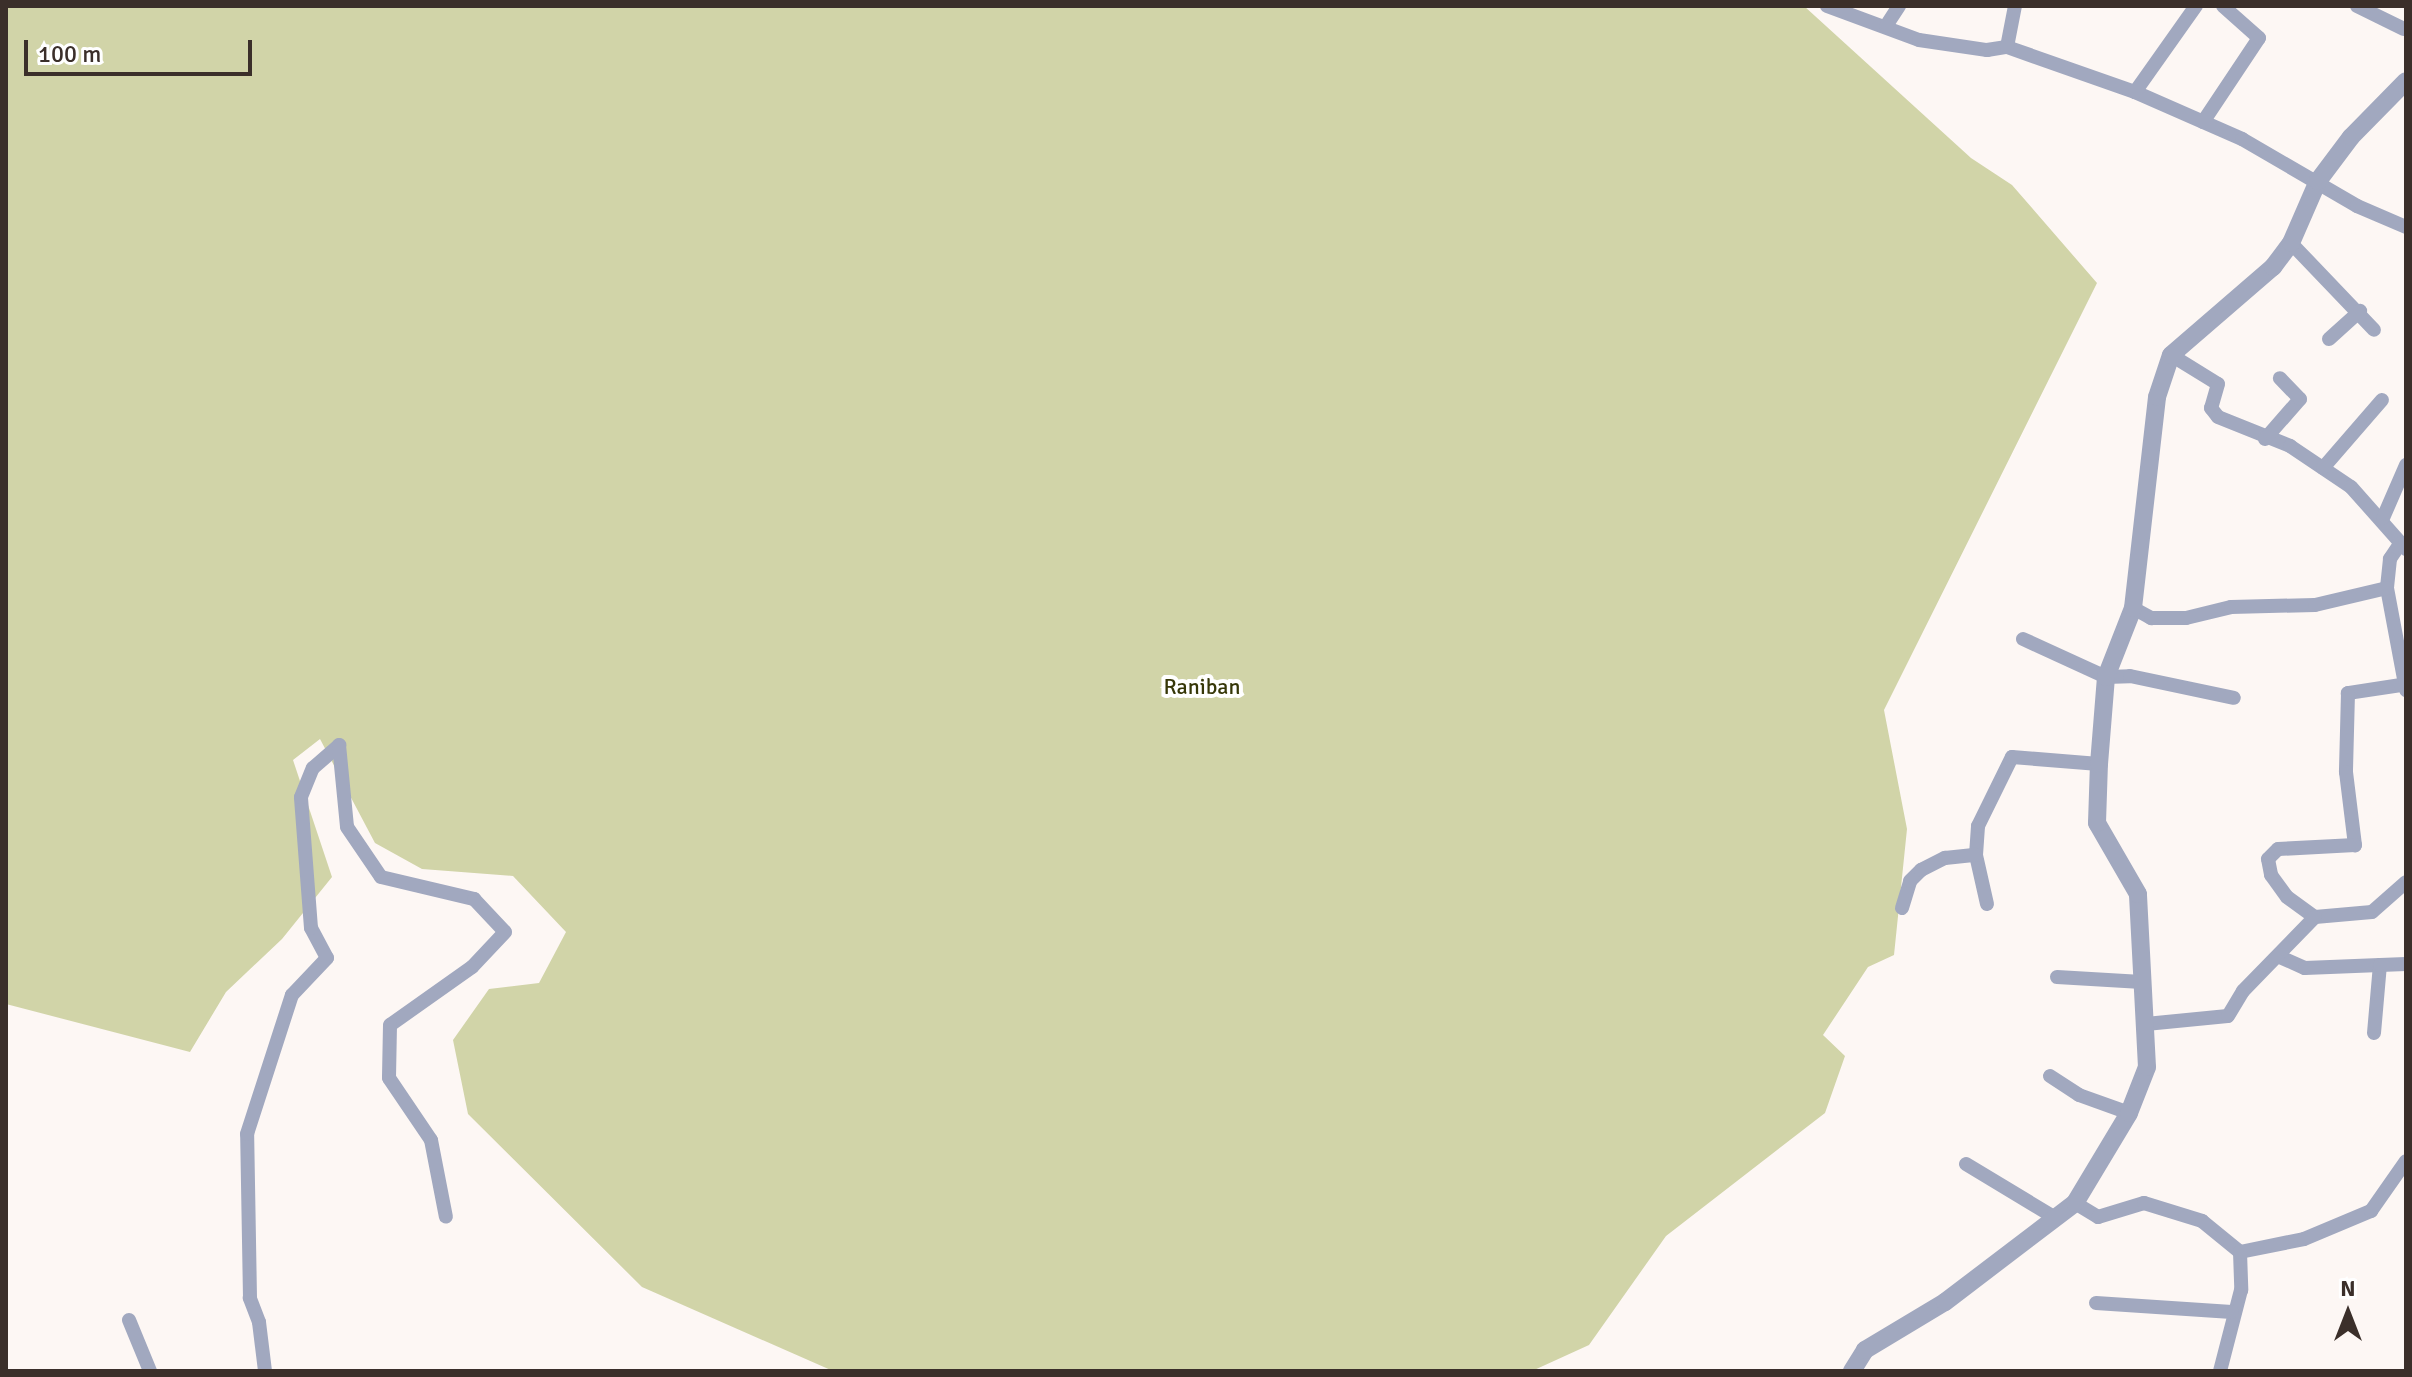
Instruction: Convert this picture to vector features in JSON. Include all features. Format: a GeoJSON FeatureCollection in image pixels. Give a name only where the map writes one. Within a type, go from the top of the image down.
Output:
{"type":"FeatureCollection","features":[{"type":"Feature","properties":{"kind":"street"},"geometry":{"type":"LineString","coordinates":[[1827,6],[1919,40],[1987,50],[2007,47],[2135,92],[2203,122],[2406,227]]}},
{"type":"Feature","properties":{"kind":"street"},"geometry":{"type":"LineString","coordinates":[[1886,26],[1899,6]]}},
{"type":"Feature","properties":{"kind":"street"},"geometry":{"type":"LineString","coordinates":[[2007,47],[2015,6]]}},
{"type":"Feature","properties":{"kind":"street"},"geometry":{"type":"LineString","coordinates":[[2135,92],[2196,6]]}},
{"type":"Feature","properties":{"kind":"street"},"geometry":{"type":"LineString","coordinates":[[2203,122],[2259,38],[2223,6]]}},
{"type":"Feature","properties":{"kind":"street"},"geometry":{"type":"LineString","coordinates":[[2357,6],[2404,29]]}},
{"type":"Feature","properties":{"kind":"street"},"geometry":{"type":"LineString","coordinates":[[1852,1371],[1865,1350],[1945,1302],[2075,1203],[2129,1113],[2147,1067],[2138,894],[2097,823],[2099,764],[2106,677],[2133,608],[2145,475],[2157,397],[2171,355],[2263,277],[2291,243],[2318,181],[2351,137],[2406,81]]}},
{"type":"Feature","properties":{"kind":"street"},"geometry":{"type":"LineString","coordinates":[[2291,243],[2360,311],[2374,330]]}},
{"type":"Feature","properties":{"kind":"street"},"geometry":{"type":"LineString","coordinates":[[2329,339],[2360,311]]}},
{"type":"Feature","properties":{"kind":"street"},"geometry":{"type":"LineString","coordinates":[[2171,355],[2218,384],[2211,408],[2218,417],[2265,439],[2290,446],[2323,468],[2383,518],[2403,546],[2390,559],[2387,588],[2404,688],[2348,693],[2346,772],[2355,845],[2278,849],[2268,859],[2271,875],[2287,897],[2315,917],[2372,912],[2406,882]]}},
{"type":"Feature","properties":{"kind":"street"},"geometry":{"type":"LineString","coordinates":[[2265,439],[2300,399],[2280,378]]}},
{"type":"Feature","properties":{"kind":"street"},"geometry":{"type":"LineString","coordinates":[[2323,468],[2382,400]]}},
{"type":"Feature","properties":{"kind":"street"},"geometry":{"type":"LineString","coordinates":[[2383,518],[2406,464]]}},
{"type":"Feature","properties":{"kind":"street"},"geometry":{"type":"LineString","coordinates":[[2133,608],[2151,618],[2186,618],[2231,607],[2315,605],[2387,588]]}},
{"type":"Feature","properties":{"kind":"street"},"geometry":{"type":"LineString","coordinates":[[2023,639],[2106,677],[2130,676],[2234,698]]}},
{"type":"Feature","properties":{"kind":"street"},"geometry":{"type":"LineString","coordinates":[[265,1371],[259,1322],[250,1298],[247,1134],[292,995],[327,958],[311,928],[301,797],[313,768],[339,745],[347,827],[381,877],[474,899],[505,932],[472,967],[390,1025],[389,1078],[431,1140],[446,1217]]}},
{"type":"Feature","properties":{"kind":"street"},"geometry":{"type":"LineString","coordinates":[[1987,904],[1976,855],[1981,817],[2012,757],[2099,764]]}},
{"type":"Feature","properties":{"kind":"street"},"geometry":{"type":"LineString","coordinates":[[1902,908],[1910,881],[1921,870],[1945,858],[1976,855]]}},
{"type":"Feature","properties":{"kind":"street"},"geometry":{"type":"LineString","coordinates":[[2146,1024],[2228,1016],[2243,991],[2280,957],[2315,917]]}},
{"type":"Feature","properties":{"kind":"street"},"geometry":{"type":"LineString","coordinates":[[2280,957],[2292,966],[2314,968],[2406,964]]}},
{"type":"Feature","properties":{"kind":"street"},"geometry":{"type":"LineString","coordinates":[[2374,1033],[2380,965]]}},
{"type":"Feature","properties":{"kind":"street"},"geometry":{"type":"LineString","coordinates":[[2057,977],[2142,982]]}},
{"type":"Feature","properties":{"kind":"street"},"geometry":{"type":"LineString","coordinates":[[2050,1076],[2079,1095],[2129,1113]]}},
{"type":"Feature","properties":{"kind":"street"},"geometry":{"type":"LineString","coordinates":[[2240,1252],[2304,1239],[2371,1211],[2406,1161]]}},
{"type":"Feature","properties":{"kind":"street"},"geometry":{"type":"LineString","coordinates":[[1966,1164],[2057,1219]]}},
{"type":"Feature","properties":{"kind":"street"},"geometry":{"type":"LineString","coordinates":[[2075,1203],[2098,1217],[2144,1203],[2202,1221],[2240,1252],[2241,1290],[2232,1312],[2220,1371]]}},
{"type":"Feature","properties":{"kind":"street"},"geometry":{"type":"LineString","coordinates":[[2096,1303],[2232,1312]]}},
{"type":"Feature","properties":{"kind":"street"},"geometry":{"type":"LineString","coordinates":[[129,1320],[150,1371]]}},
{"type":"Feature","properties":{"kind":"green space","name":"Raniban"},"geometry":{"type":"Polygon","coordinates":[[[6,6],[1804,6],[1971,158],[2012,185],[2097,283],[1884,710],[1907,829],[1894,955],[1868,967],[1823,1035],[1845,1056],[1825,1113],[1666,1236],[1589,1345],[1532,1371],[833,1371],[642,1287],[468,1114],[453,1040],[489,989],[539,983],[566,932],[513,876],[422,869],[375,843],[320,739],[293,760],[332,877],[282,939],[226,992],[190,1052],[6,1004],[6,6]]]}}]}
